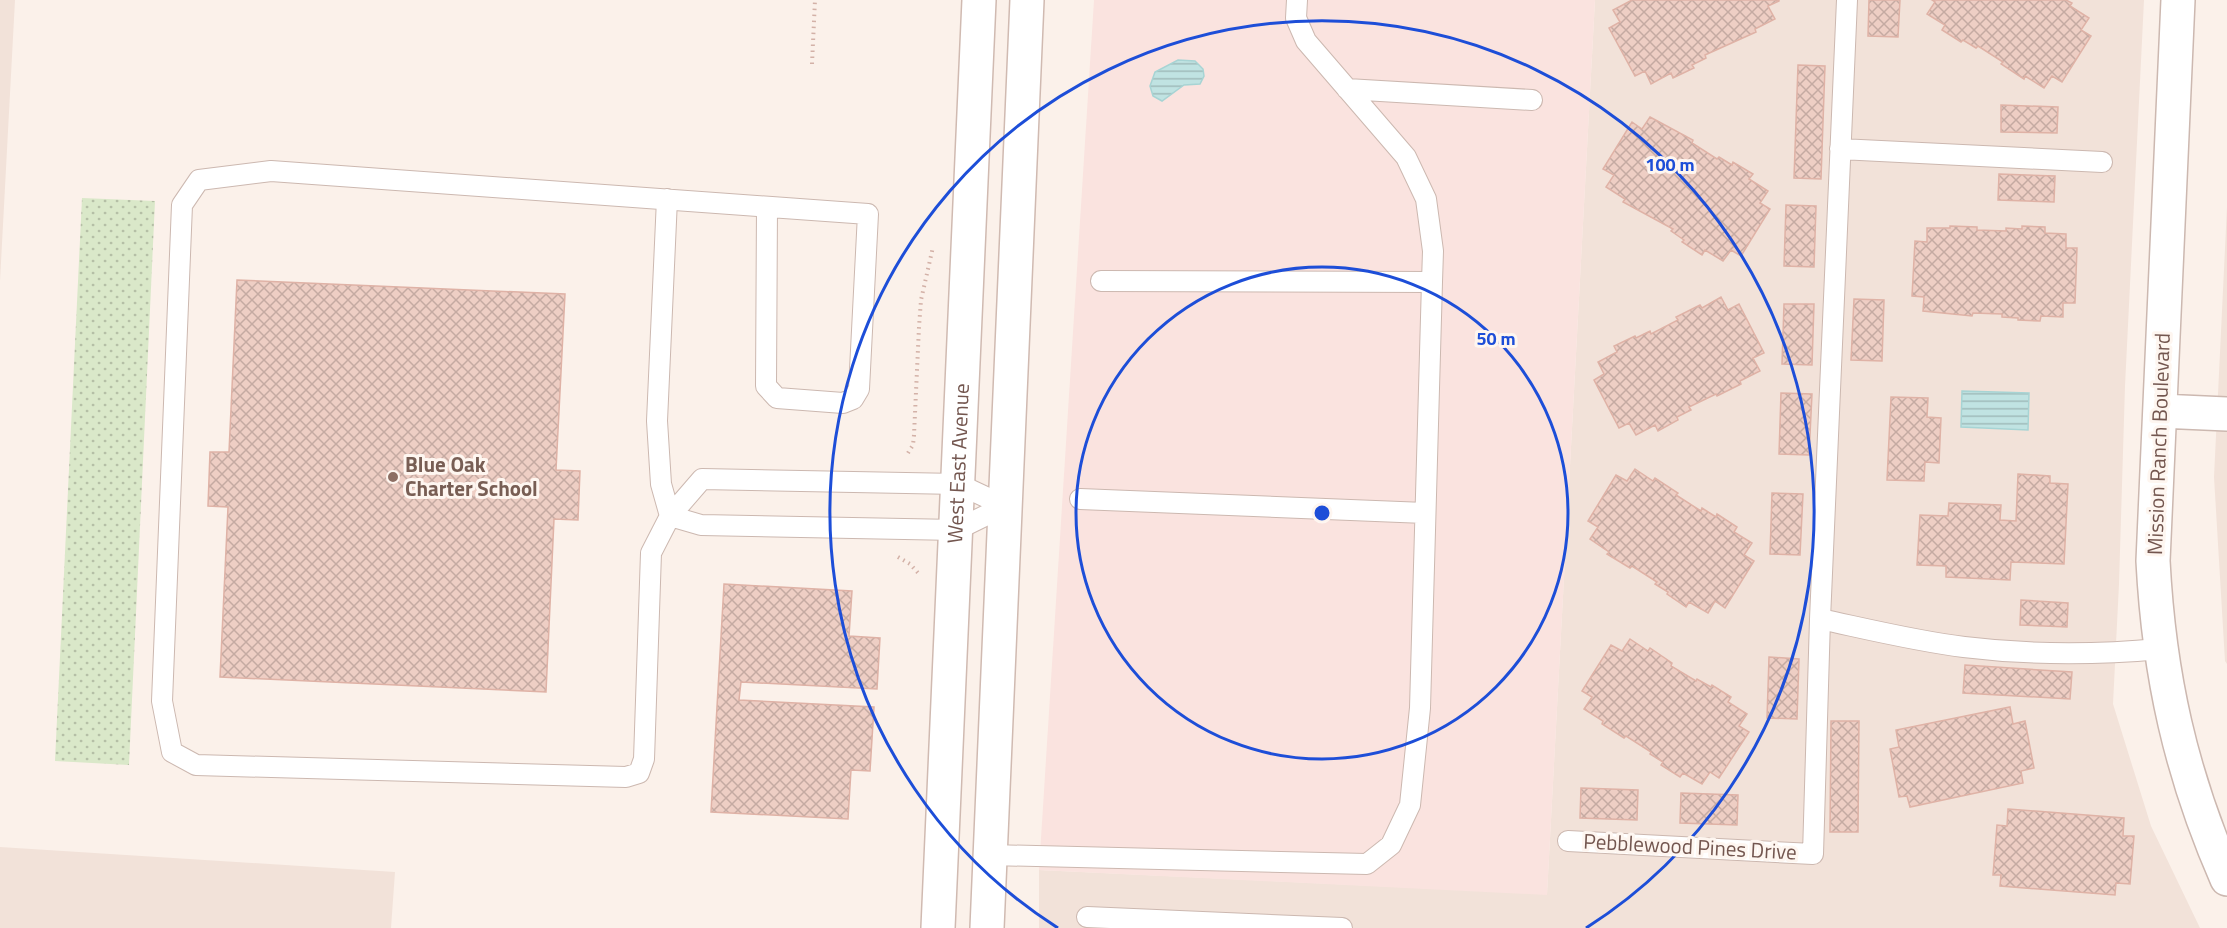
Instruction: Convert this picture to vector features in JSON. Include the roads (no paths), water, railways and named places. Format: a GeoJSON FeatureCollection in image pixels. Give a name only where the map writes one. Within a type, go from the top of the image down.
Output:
{"type":"FeatureCollection","features":[{"type":"Feature","properties":{"kind":"main road","name":"West East Avenue"},"geometry":{"type":"LineString","coordinates":[[938,928],[979,0]]}},
{"type":"Feature","properties":{"kind":"main road"},"geometry":{"type":"LineString","coordinates":[[987,928],[1027,0]]}},
{"type":"Feature","properties":{"kind":"main road","name":"Mission Ranch Boulevard"},"geometry":{"type":"LineString","coordinates":[[2178,0],[2153,561],[2160,649],[2181,753],[2207,830],[2227,879]]}},
{"type":"Feature","properties":{"kind":"main road"},"geometry":{"type":"LineString","coordinates":[[2160,411],[2227,414]]}},
{"type":"Feature","properties":{"kind":"lane"},"geometry":{"type":"LineString","coordinates":[[990,855],[1367,864],[1391,845],[1410,804],[1420,708],[1433,251],[1426,199],[1406,157],[1306,41],[1296,18],[1297,0]]}},
{"type":"Feature","properties":{"kind":"lane"},"geometry":{"type":"LineString","coordinates":[[1847,0],[1820,619],[1962,646],[2003,650],[2110,654],[2160,649]]}},
{"type":"Feature","properties":{"kind":"lane"},"geometry":{"type":"LineString","coordinates":[[1347,88],[1532,100]]}},
{"type":"Feature","properties":{"kind":"lane"},"geometry":{"type":"LineString","coordinates":[[1840,149],[2102,162]]}},
{"type":"Feature","properties":{"kind":"lane"},"geometry":{"type":"LineString","coordinates":[[767,207],[766,386],[777,398],[843,403],[853,399],[859,389],[868,214],[271,171],[199,180],[182,205],[162,701],[172,752],[196,765],[626,777],[639,773],[644,759],[651,553],[670,516],[702,479],[958,484],[1005,507]]}},
{"type":"Feature","properties":{"kind":"lane"},"geometry":{"type":"LineString","coordinates":[[667,199],[657,421],[662,484],[670,516]]}},
{"type":"Feature","properties":{"kind":"lane"},"geometry":{"type":"LineString","coordinates":[[1101,281],[1432,282]]}},
{"type":"Feature","properties":{"kind":"lane"},"geometry":{"type":"LineString","coordinates":[[1080,499],[1425,513]]}},
{"type":"Feature","properties":{"kind":"lane"},"geometry":{"type":"LineString","coordinates":[[670,516],[701,525],[956,530],[1005,507]]}},
{"type":"Feature","properties":{"kind":"lane","name":"Pebblewood Pines Drive"},"geometry":{"type":"LineString","coordinates":[[1568,841],[1813,854],[1820,619]]}},
{"type":"Feature","properties":{"kind":"lane"},"geometry":{"type":"LineString","coordinates":[[1087,917],[1342,928]]}},
{"type":"Feature","properties":{"kind":"water"},"geometry":{"type":"Polygon","coordinates":[[[1178,60],[1195,61],[1203,69],[1204,76],[1200,84],[1184,85],[1162,101],[1153,96],[1150,86],[1155,72],[1178,60]]]}},
{"type":"Feature","properties":{"kind":"water"},"geometry":{"type":"Polygon","coordinates":[[[1962,391],[2029,393],[2028,430],[1961,427],[1962,391]]]}},
{"type":"Feature","properties":{"kind":"place","name":"Blue Oak Charter School"},"geometry":{"type":"Point","coordinates":[393,477]}}]}
